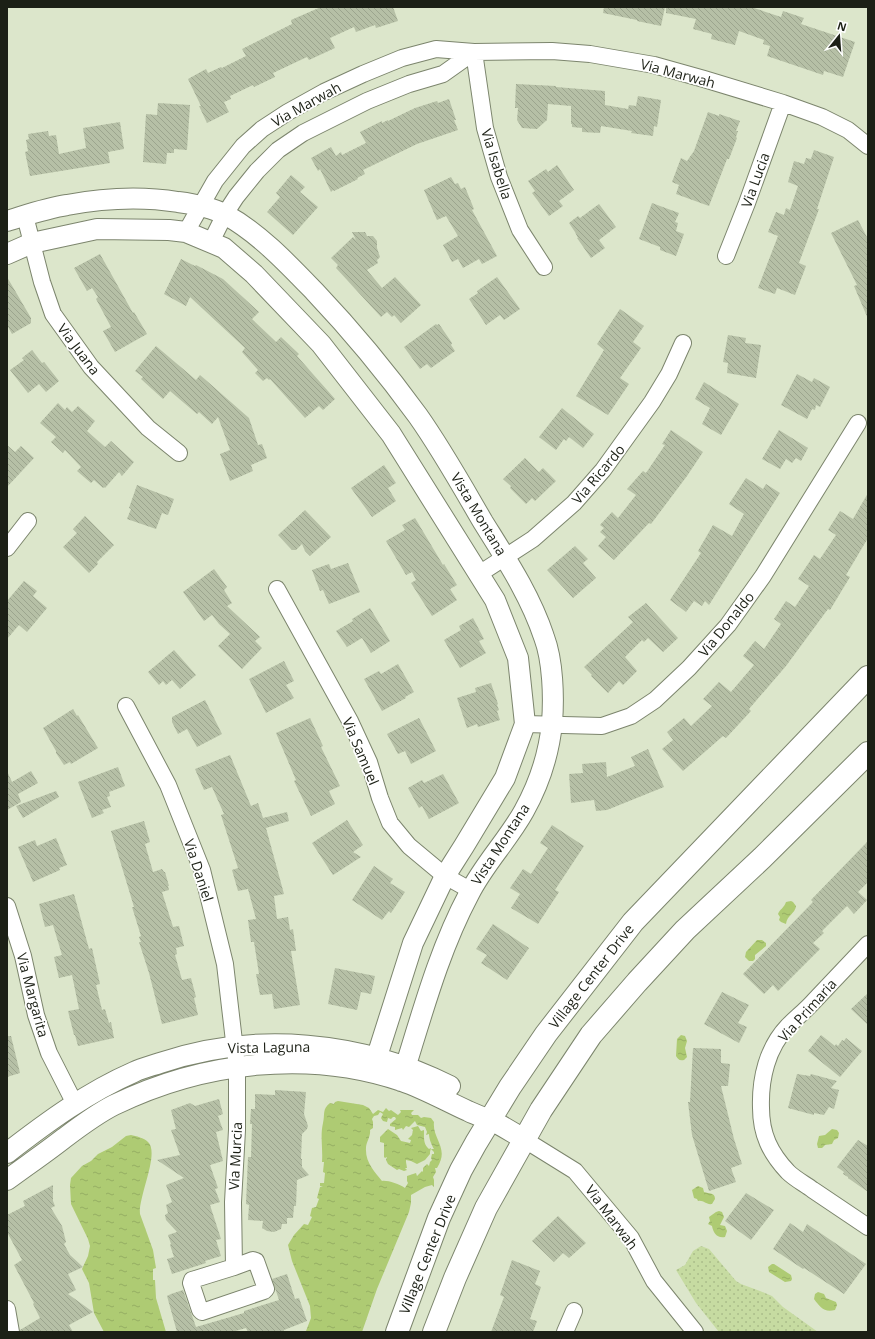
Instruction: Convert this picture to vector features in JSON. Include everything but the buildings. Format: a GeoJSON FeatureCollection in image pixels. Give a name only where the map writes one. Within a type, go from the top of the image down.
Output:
{"type":"FeatureCollection","features":[{"type":"Feature","properties":{"kind":"main road","name":"Village Center Drive"},"geometry":{"type":"LineString","coordinates":[[397,1332],[439,1218],[462,1170],[490,1120],[546,1034],[633,922],[868,678]]}},
{"type":"Feature","properties":{"kind":"main road"},"geometry":{"type":"LineString","coordinates":[[434,1332],[454,1278],[483,1215],[509,1165],[525,1140],[541,1110],[591,1035],[685,930],[762,858],[868,753]]}},
{"type":"Feature","properties":{"kind":"street","name":"Via Marwah"},"geometry":{"type":"LineString","coordinates":[[186,232],[215,181],[243,146],[262,129],[318,96],[363,74],[402,58],[436,49],[474,52],[552,51],[590,54],[668,69],[783,103],[828,120],[848,130],[868,146]]}},
{"type":"Feature","properties":{"kind":"street","name":"Via Marwah"},"geometry":{"type":"LineString","coordinates":[[212,242],[225,214],[257,171],[278,150],[303,133],[374,98],[409,84],[443,74],[474,52]]}},
{"type":"Feature","properties":{"kind":"street","name":"Via Isabella"},"geometry":{"type":"LineString","coordinates":[[474,52],[486,128],[499,177],[520,230],[544,267]]}},
{"type":"Feature","properties":{"kind":"street","name":"Via Lucia"},"geometry":{"type":"LineString","coordinates":[[726,256],[783,103]]}},
{"type":"Feature","properties":{"kind":"street","name":"Vista Montana"},"geometry":{"type":"LineString","coordinates":[[16,219],[64,205],[143,197],[200,205],[225,214],[269,246],[343,323],[375,360],[419,418],[439,448],[534,609],[546,641],[553,687],[552,726],[544,766],[524,811],[470,890],[456,920],[435,974],[404,1073]]}},
{"type":"Feature","properties":{"kind":"street","name":"Via Juana"},"geometry":{"type":"LineString","coordinates":[[16,219],[32,243],[42,282],[53,314],[61,326],[91,368],[148,428],[179,453]]}},
{"type":"Feature","properties":{"kind":"street","name":"Vista Montana"},"geometry":{"type":"LineString","coordinates":[[7,254],[32,243],[97,229],[169,230],[186,232],[224,248],[254,274],[321,344],[391,434],[495,600],[518,658],[526,724],[506,778],[445,876],[413,943],[374,1065]]}},
{"type":"Feature","properties":{"kind":"street","name":"Via Ricardo"},"geometry":{"type":"LineString","coordinates":[[479,574],[533,539],[574,503],[603,470],[633,430],[669,374],[683,343]]}},
{"type":"Feature","properties":{"kind":"street","name":"Via Donaldo"},"geometry":{"type":"LineString","coordinates":[[526,724],[552,726],[602,726],[631,716],[656,700],[689,668],[728,625],[763,576],[858,424]]}},
{"type":"Feature","properties":{"kind":"street"},"geometry":{"type":"LineString","coordinates":[[7,548],[28,521]]}},
{"type":"Feature","properties":{"kind":"street","name":"Via Samuel"},"geometry":{"type":"LineString","coordinates":[[277,589],[350,722],[369,762],[380,798],[390,823],[409,846],[445,876],[470,890]]}},
{"type":"Feature","properties":{"kind":"street","name":"Via Daniel"},"geometry":{"type":"LineString","coordinates":[[126,706],[168,785],[202,870],[225,964],[235,1046]]}},
{"type":"Feature","properties":{"kind":"street","name":"Via Margarita"},"geometry":{"type":"LineString","coordinates":[[7,906],[23,956],[36,1015],[49,1053],[75,1104]]}},
{"type":"Feature","properties":{"kind":"street","name":"Via Primaria"},"geometry":{"type":"LineString","coordinates":[[868,944],[787,1027],[778,1039],[771,1051],[766,1065],[761,1090],[761,1122],[763,1132],[776,1159],[790,1174],[868,1227]]}},
{"type":"Feature","properties":{"kind":"street","name":"Vista Laguna"},"geometry":{"type":"LineString","coordinates":[[7,1153],[75,1104],[105,1086],[135,1072],[199,1052],[235,1046],[270,1044],[346,1050],[374,1065],[404,1073],[422,1088],[468,1111],[490,1120],[525,1140]]}},
{"type":"Feature","properties":{"kind":"street","name":"Via Murcia"},"geometry":{"type":"LineString","coordinates":[[234,1267],[233,1202],[237,1117],[237,1067],[235,1046]]}},
{"type":"Feature","properties":{"kind":"street","name":"Vista Laguna"},"geometry":{"type":"LineString","coordinates":[[7,1180],[86,1122],[113,1106],[169,1083],[216,1070],[258,1064],[299,1064],[348,1068],[374,1065]]}},
{"type":"Feature","properties":{"kind":"street"},"geometry":{"type":"LineString","coordinates":[[75,1104],[86,1122]]}},
{"type":"Feature","properties":{"kind":"street","name":"Via Marwah"},"geometry":{"type":"LineString","coordinates":[[525,1140],[576,1171],[631,1238],[654,1281],[695,1332]]}},
{"type":"Feature","properties":{"kind":"street"},"geometry":{"type":"LineString","coordinates":[[7,1309],[11,1332]]}},
{"type":"Feature","properties":{"kind":"street"},"geometry":{"type":"LineString","coordinates":[[565,1332],[574,1311]]}},
{"type":"Feature","properties":{"kind":"shaded area"},"geometry":{"type":"Polygon","coordinates":[[[701,1246],[709,1249],[736,1281],[772,1296],[783,1307],[818,1332],[719,1332],[696,1303],[676,1270],[685,1265],[693,1251],[701,1246]]]}},
{"type":"Feature","properties":{"kind":"water"},"geometry":{"type":"Polygon","coordinates":[[[791,901],[796,906],[786,924],[779,920],[780,917],[778,914],[786,902],[791,901]]]}},
{"type":"Feature","properties":{"kind":"water"},"geometry":{"type":"Polygon","coordinates":[[[757,940],[762,940],[766,943],[766,946],[755,955],[755,959],[753,961],[749,961],[745,957],[746,952],[757,940]]]}},
{"type":"Feature","properties":{"kind":"water"},"geometry":{"type":"Polygon","coordinates":[[[681,1035],[685,1036],[687,1041],[685,1048],[687,1057],[684,1060],[679,1060],[676,1056],[677,1039],[681,1035]]]}},
{"type":"Feature","properties":{"kind":"water"},"geometry":{"type":"Polygon","coordinates":[[[338,1101],[363,1105],[369,1108],[373,1114],[378,1110],[383,1112],[386,1108],[398,1115],[401,1112],[400,1110],[414,1110],[411,1113],[412,1115],[418,1115],[421,1118],[431,1118],[434,1122],[435,1134],[440,1144],[442,1155],[441,1161],[437,1168],[435,1168],[436,1172],[433,1177],[434,1187],[432,1185],[425,1187],[411,1195],[409,1212],[377,1289],[362,1332],[304,1332],[306,1331],[311,1318],[310,1306],[292,1261],[288,1245],[294,1235],[304,1224],[308,1225],[312,1217],[310,1216],[312,1208],[316,1207],[319,1199],[317,1198],[320,1187],[323,1187],[320,1186],[320,1183],[324,1183],[325,1173],[323,1172],[324,1162],[322,1162],[322,1128],[324,1112],[327,1105],[330,1103],[334,1104],[338,1101]],[[380,1112],[372,1119],[373,1128],[370,1130],[366,1146],[367,1158],[382,1181],[387,1181],[405,1188],[408,1183],[407,1176],[416,1173],[417,1176],[422,1171],[423,1172],[423,1168],[427,1164],[429,1166],[432,1160],[432,1154],[434,1154],[431,1149],[434,1149],[429,1134],[426,1135],[427,1132],[425,1127],[417,1125],[415,1121],[409,1127],[406,1126],[403,1130],[402,1128],[395,1130],[395,1127],[390,1126],[390,1124],[396,1119],[395,1117],[391,1119],[388,1118],[387,1122],[383,1121],[381,1118],[383,1114],[380,1112]]]}},
{"type":"Feature","properties":{"kind":"water"},"geometry":{"type":"Polygon","coordinates":[[[418,1126],[421,1131],[424,1130],[425,1143],[429,1149],[431,1148],[430,1154],[425,1160],[417,1164],[406,1160],[407,1168],[405,1168],[407,1170],[397,1170],[388,1164],[386,1160],[387,1157],[384,1157],[384,1143],[380,1142],[380,1137],[388,1129],[397,1135],[401,1141],[410,1143],[411,1140],[408,1139],[412,1135],[413,1130],[411,1128],[418,1126]]]}},
{"type":"Feature","properties":{"kind":"water"},"geometry":{"type":"Polygon","coordinates":[[[832,1129],[837,1130],[839,1133],[838,1138],[834,1140],[832,1144],[818,1148],[817,1144],[819,1136],[825,1135],[832,1129]]]}},
{"type":"Feature","properties":{"kind":"water"},"geometry":{"type":"Polygon","coordinates":[[[131,1135],[140,1137],[148,1142],[151,1148],[152,1156],[140,1206],[140,1214],[153,1250],[156,1268],[153,1269],[153,1280],[155,1280],[156,1298],[166,1332],[104,1332],[94,1313],[89,1283],[82,1269],[88,1256],[90,1246],[71,1204],[71,1178],[82,1166],[91,1161],[98,1154],[112,1147],[126,1136],[131,1135]]]}},
{"type":"Feature","properties":{"kind":"water"},"geometry":{"type":"Polygon","coordinates":[[[698,1186],[703,1188],[704,1192],[714,1195],[715,1199],[712,1204],[698,1201],[694,1198],[692,1190],[698,1186]]]}},
{"type":"Feature","properties":{"kind":"water"},"geometry":{"type":"Polygon","coordinates":[[[719,1211],[722,1212],[724,1217],[720,1225],[725,1226],[727,1231],[725,1237],[720,1237],[714,1233],[712,1226],[708,1224],[710,1221],[709,1217],[719,1211]]]}},
{"type":"Feature","properties":{"kind":"water"},"geometry":{"type":"Polygon","coordinates":[[[772,1264],[791,1275],[791,1281],[785,1282],[769,1272],[768,1267],[772,1264]]]}},
{"type":"Feature","properties":{"kind":"water"},"geometry":{"type":"Polygon","coordinates":[[[818,1292],[824,1294],[826,1298],[836,1302],[837,1305],[835,1310],[828,1311],[820,1307],[814,1299],[815,1294],[818,1292]]]}}]}
